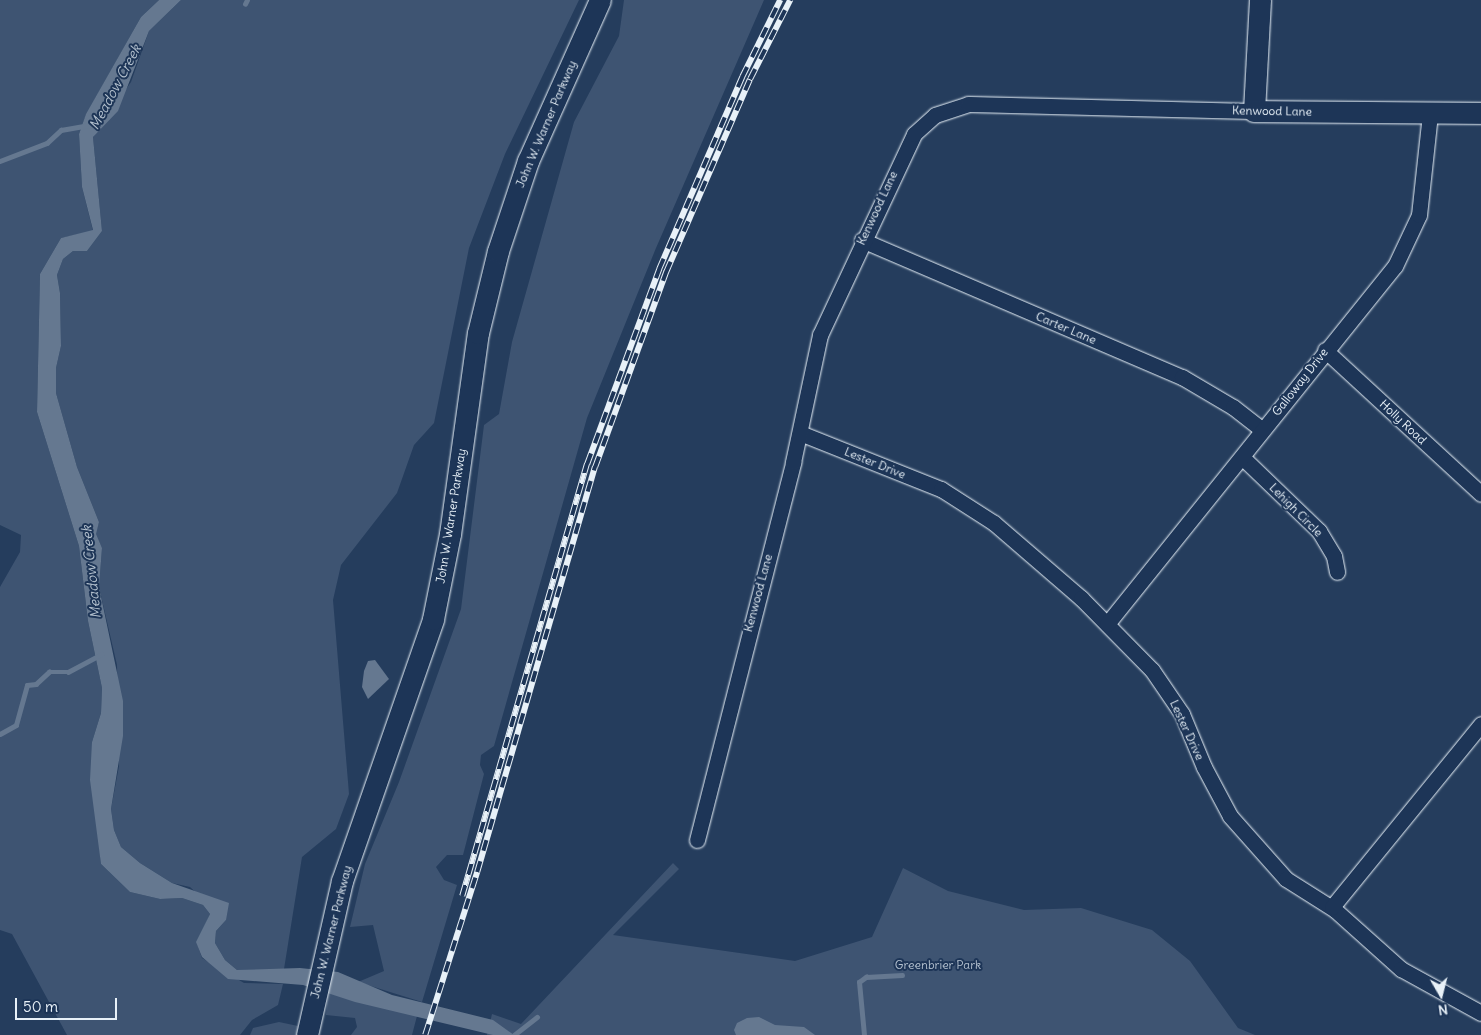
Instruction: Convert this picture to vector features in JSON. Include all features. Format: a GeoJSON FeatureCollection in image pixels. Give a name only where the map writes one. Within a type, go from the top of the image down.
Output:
{"type":"FeatureCollection","features":[{"type":"Feature","properties":{"kind":"main road","name":"John W. Warner Parkway"},"geometry":{"type":"LineString","coordinates":[[307,1035],[342,881],[432,619],[450,534],[478,333],[498,251],[528,162],[600,0]]}},
{"type":"Feature","properties":{"kind":"main road"},"geometry":{"type":"LineString","coordinates":[[1254,111],[1260,0]]}},
{"type":"Feature","properties":{"kind":"main road","name":"Kenwood Lane"},"geometry":{"type":"LineString","coordinates":[[1254,111],[1481,113]]}},
{"type":"Feature","properties":{"kind":"street","name":"Kenwood Lane"},"geometry":{"type":"LineString","coordinates":[[697,840],[800,433],[811,366],[820,335],[862,240],[914,134],[935,115],[953,107],[968,104],[1254,111]]}},
{"type":"Feature","properties":{"kind":"street","name":"Galloway Drive"},"geometry":{"type":"LineString","coordinates":[[1107,624],[1242,457],[1325,350],[1386,277],[1409,242],[1424,192],[1430,113]]}},
{"type":"Feature","properties":{"kind":"street","name":"Carter Lane"},"geometry":{"type":"LineString","coordinates":[[862,240],[1182,377],[1226,402],[1262,430]]}},
{"type":"Feature","properties":{"kind":"street","name":"Holly Road"},"geometry":{"type":"LineString","coordinates":[[1325,350],[1481,494]]}},
{"type":"Feature","properties":{"kind":"street","name":"Lester Drive"},"geometry":{"type":"LineString","coordinates":[[800,433],[912,477],[968,504],[994,523],[1107,624],[1166,689],[1230,816],[1286,880],[1332,907],[1402,970],[1481,1013]]}},
{"type":"Feature","properties":{"kind":"street","name":"Lehigh Circle"},"geometry":{"type":"LineString","coordinates":[[1242,457],[1319,531],[1331,550],[1337,572]]}},
{"type":"Feature","properties":{"kind":"street"},"geometry":{"type":"LineString","coordinates":[[1332,907],[1481,724]]}},
{"type":"Feature","properties":{"kind":"green space"},"geometry":{"type":"Polygon","coordinates":[[[0,0],[159,0],[141,17],[86,115],[79,134],[82,187],[93,231],[61,238],[40,274],[37,412],[79,546],[88,621],[102,688],[101,713],[92,742],[101,864],[130,892],[160,899],[182,898],[203,905],[210,914],[197,943],[202,958],[244,983],[283,984],[278,1005],[252,1020],[240,1035],[67,1035],[12,934],[0,930],[0,587],[20,552],[21,535],[0,525],[0,0]]]}},
{"type":"Feature","properties":{"kind":"green space"},"geometry":{"type":"Polygon","coordinates":[[[181,0],[579,0],[505,154],[469,248],[434,423],[414,445],[397,493],[341,565],[333,600],[349,794],[336,829],[302,857],[284,969],[270,972],[237,970],[225,960],[215,943],[216,931],[226,920],[190,887],[172,883],[140,863],[121,847],[114,830],[111,809],[119,766],[117,665],[99,587],[102,548],[95,534],[99,522],[77,467],[56,393],[56,368],[61,346],[60,293],[57,275],[63,259],[73,251],[87,251],[102,231],[93,137],[131,82],[149,31],[181,0]]]}},
{"type":"Feature","properties":{"kind":"green space"},"geometry":{"type":"Polygon","coordinates":[[[624,0],[764,0],[656,248],[587,418],[494,746],[481,755],[480,765],[484,774],[463,855],[447,855],[436,867],[444,880],[457,885],[422,1002],[358,982],[384,971],[373,925],[350,927],[365,864],[399,782],[461,609],[484,425],[499,414],[512,342],[574,122],[619,36],[624,0]]]}},
{"type":"Feature","properties":{"kind":"green space","name":"Greenbrier Park"},"geometry":{"type":"Polygon","coordinates":[[[673,863],[679,869],[613,935],[795,961],[872,937],[903,868],[948,891],[1024,910],[1081,908],[1152,930],[1190,961],[1238,1028],[1255,1035],[487,1035],[492,1014],[521,1024],[673,863]]]}},
{"type":"Feature","properties":{"kind":"green space"},"geometry":{"type":"Polygon","coordinates":[[[328,992],[417,1016],[412,1035],[351,1035],[357,1027],[355,1018],[326,1015],[328,992]]]}},
{"type":"Feature","properties":{"kind":"green space"},"geometry":{"type":"Polygon","coordinates":[[[279,1022],[298,1026],[297,1035],[250,1035],[253,1028],[279,1022]]]}},
{"type":"Feature","properties":{"kind":"water","name":"Meadow Creek"},"geometry":{"type":"Polygon","coordinates":[[[159,0],[181,0],[149,31],[118,111],[93,137],[102,231],[87,251],[73,251],[63,259],[57,275],[60,293],[61,346],[56,368],[56,393],[77,467],[99,522],[96,534],[102,548],[99,587],[123,701],[123,736],[111,809],[114,830],[121,847],[140,863],[172,883],[229,903],[226,920],[216,931],[215,943],[225,960],[237,970],[300,968],[338,972],[392,995],[493,1020],[514,1035],[493,1035],[355,1002],[303,985],[228,979],[202,957],[196,942],[210,914],[203,905],[182,898],[160,899],[130,892],[101,864],[90,780],[92,742],[101,713],[102,688],[88,621],[79,546],[37,412],[40,274],[61,238],[93,230],[82,187],[79,134],[86,114],[141,17],[159,0]]]}},
{"type":"Feature","properties":{"kind":"water"},"geometry":{"type":"Polygon","coordinates":[[[375,660],[389,679],[368,699],[362,687],[364,671],[368,661],[375,660]]]}},
{"type":"Feature","properties":{"kind":"water"},"geometry":{"type":"Polygon","coordinates":[[[759,1017],[775,1025],[804,1027],[815,1035],[736,1035],[734,1030],[737,1023],[747,1018],[759,1017]]]}},
{"type":"Feature","properties":{"kind":"waterway"},"geometry":{"type":"LineString","coordinates":[[245,4],[247,0]]}},
{"type":"Feature","properties":{"kind":"waterway","name":"Meadow Creek"},"geometry":{"type":"LineString","coordinates":[[0,161],[47,143],[61,130],[88,125]]}},
{"type":"Feature","properties":{"kind":"waterway"},"geometry":{"type":"LineString","coordinates":[[0,734],[16,725],[27,685],[36,684],[49,672],[68,672],[102,654]]}},
{"type":"Feature","properties":{"kind":"waterway"},"geometry":{"type":"LineString","coordinates":[[864,1035],[859,982],[866,977],[902,975]]}},
{"type":"Feature","properties":{"kind":"waterway"},"geometry":{"type":"LineString","coordinates":[[514,1035],[537,1017]]}},
{"type":"Feature","properties":{"kind":"railway"},"geometry":{"type":"LineString","coordinates":[[462,896],[587,464],[659,269],[742,77],[780,0]]}},
{"type":"Feature","properties":{"kind":"railway"},"geometry":{"type":"LineString","coordinates":[[425,1035],[477,872],[595,467],[666,272],[750,79],[790,0]]}}]}
